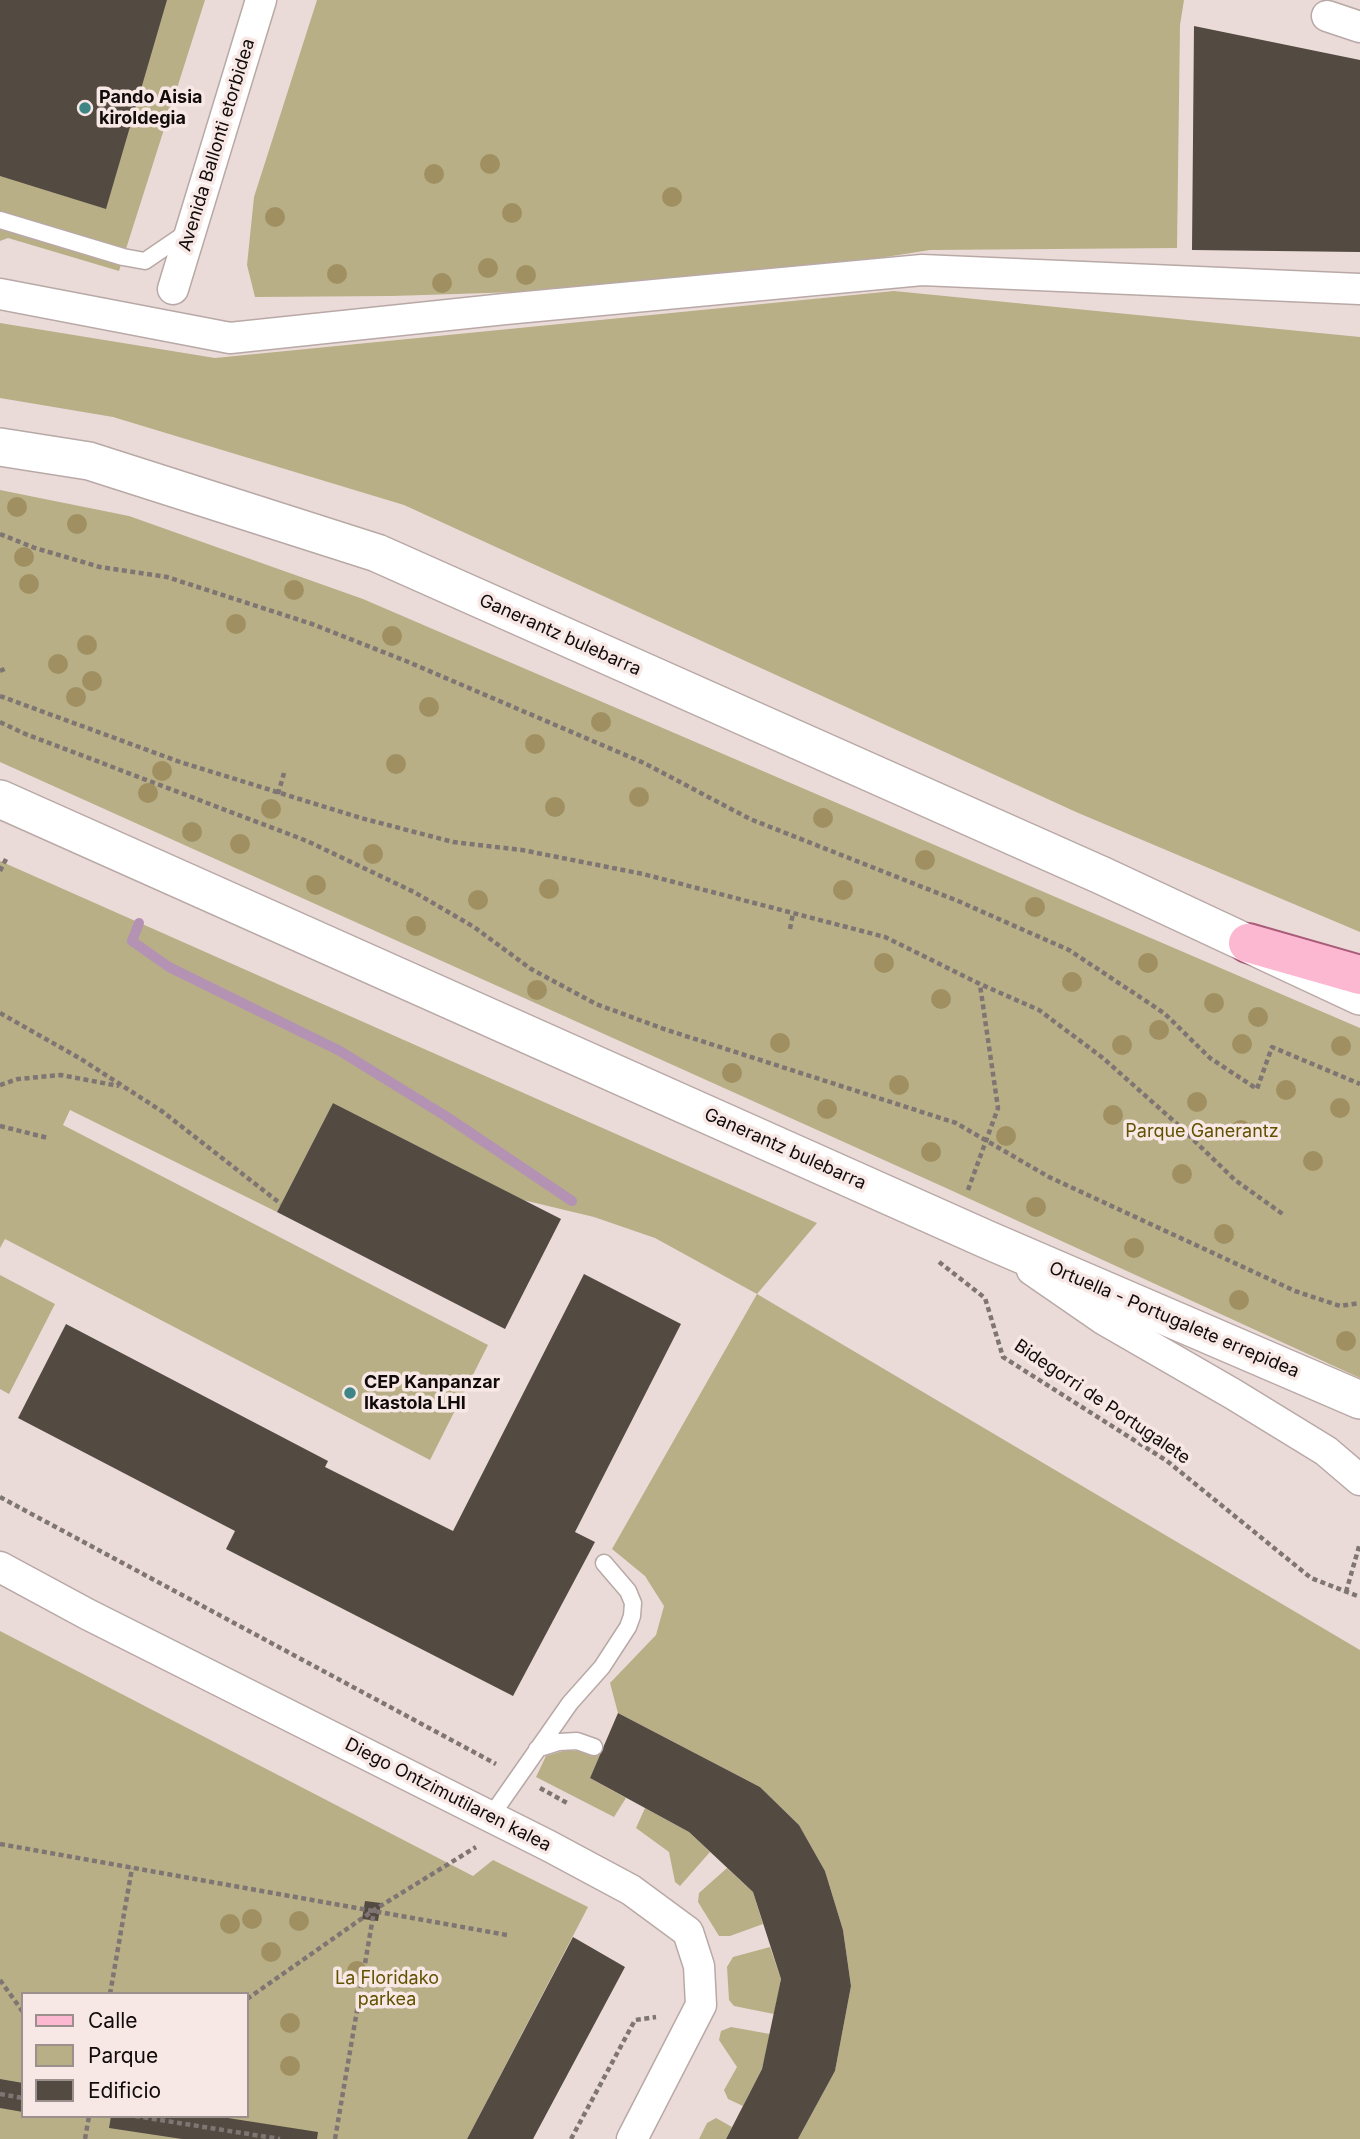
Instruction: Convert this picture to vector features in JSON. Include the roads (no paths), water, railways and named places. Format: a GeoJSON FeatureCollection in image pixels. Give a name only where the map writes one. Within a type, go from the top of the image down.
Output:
{"type":"FeatureCollection","features":[{"type":"Feature","properties":{"kind":"main road"},"geometry":{"type":"LineString","coordinates":[[1248,943],[1360,975]]}},
{"type":"Feature","properties":{"kind":"street","name":"Avenida Ballonti etorbidea"},"geometry":{"type":"LineString","coordinates":[[173,289],[261,0]]}},
{"type":"Feature","properties":{"kind":"street"},"geometry":{"type":"LineString","coordinates":[[1326,16],[1360,27]]}},
{"type":"Feature","properties":{"kind":"street"},"geometry":{"type":"LineString","coordinates":[[0,293],[230,338],[922,270],[1360,289]]}},
{"type":"Feature","properties":{"kind":"street","name":"Ganerantz bulebarra"},"geometry":{"type":"LineString","coordinates":[[0,447],[89,461],[377,553],[1248,943]]}},
{"type":"Feature","properties":{"kind":"street","name":"Ganerantz bulebarra"},"geometry":{"type":"LineString","coordinates":[[0,799],[973,1233]]}},
{"type":"Feature","properties":{"kind":"street"},"geometry":{"type":"LineString","coordinates":[[1248,943],[1360,996]]}},
{"type":"Feature","properties":{"kind":"street"},"geometry":{"type":"LineString","coordinates":[[973,1233],[1104,1319],[1326,1451],[1360,1480]]}},
{"type":"Feature","properties":{"kind":"street","name":"Ortuella - Portugalete errepidea"},"geometry":{"type":"LineString","coordinates":[[973,1233],[1360,1401]]}},
{"type":"Feature","properties":{"kind":"street","name":"Diego Ontzimutilaren kalea"},"geometry":{"type":"LineString","coordinates":[[0,1567],[87,1614],[491,1816],[631,1890],[688,1932],[699,1966],[701,2005],[632,2139]]}},
{"type":"Feature","properties":{"kind":"lane"},"geometry":{"type":"LineString","coordinates":[[0,220],[123,257],[145,261],[191,229]]}},
{"type":"Feature","properties":{"kind":"lane"},"geometry":{"type":"LineString","coordinates":[[491,1816],[570,1703],[602,1667],[628,1627],[633,1603],[628,1591],[604,1563]]}},
{"type":"Feature","properties":{"kind":"lane"},"geometry":{"type":"LineString","coordinates":[[537,1749],[559,1742],[577,1741],[594,1747]]}},
{"type":"Feature","properties":{"kind":"waterway"},"geometry":{"type":"LineString","coordinates":[[139,923],[132,941],[169,967],[340,1051],[447,1117],[572,1201]]}},
{"type":"Feature","properties":{"kind":"place","name":"Pando Aisia kiroldegia"},"geometry":{"type":"Point","coordinates":[85,108]}},
{"type":"Feature","properties":{"kind":"place","name":"CEP Kanpanzar Ikastola LHI"},"geometry":{"type":"Point","coordinates":[350,1393]}},
{"type":"Feature","properties":{"kind":"park label","name":"Parque Ganerantz"},"geometry":{"type":"Point","coordinates":[1202,1132]}},
{"type":"Feature","properties":{"kind":"park label","name":"La Floridako parkea"},"geometry":{"type":"Point","coordinates":[387,1989]}}]}
